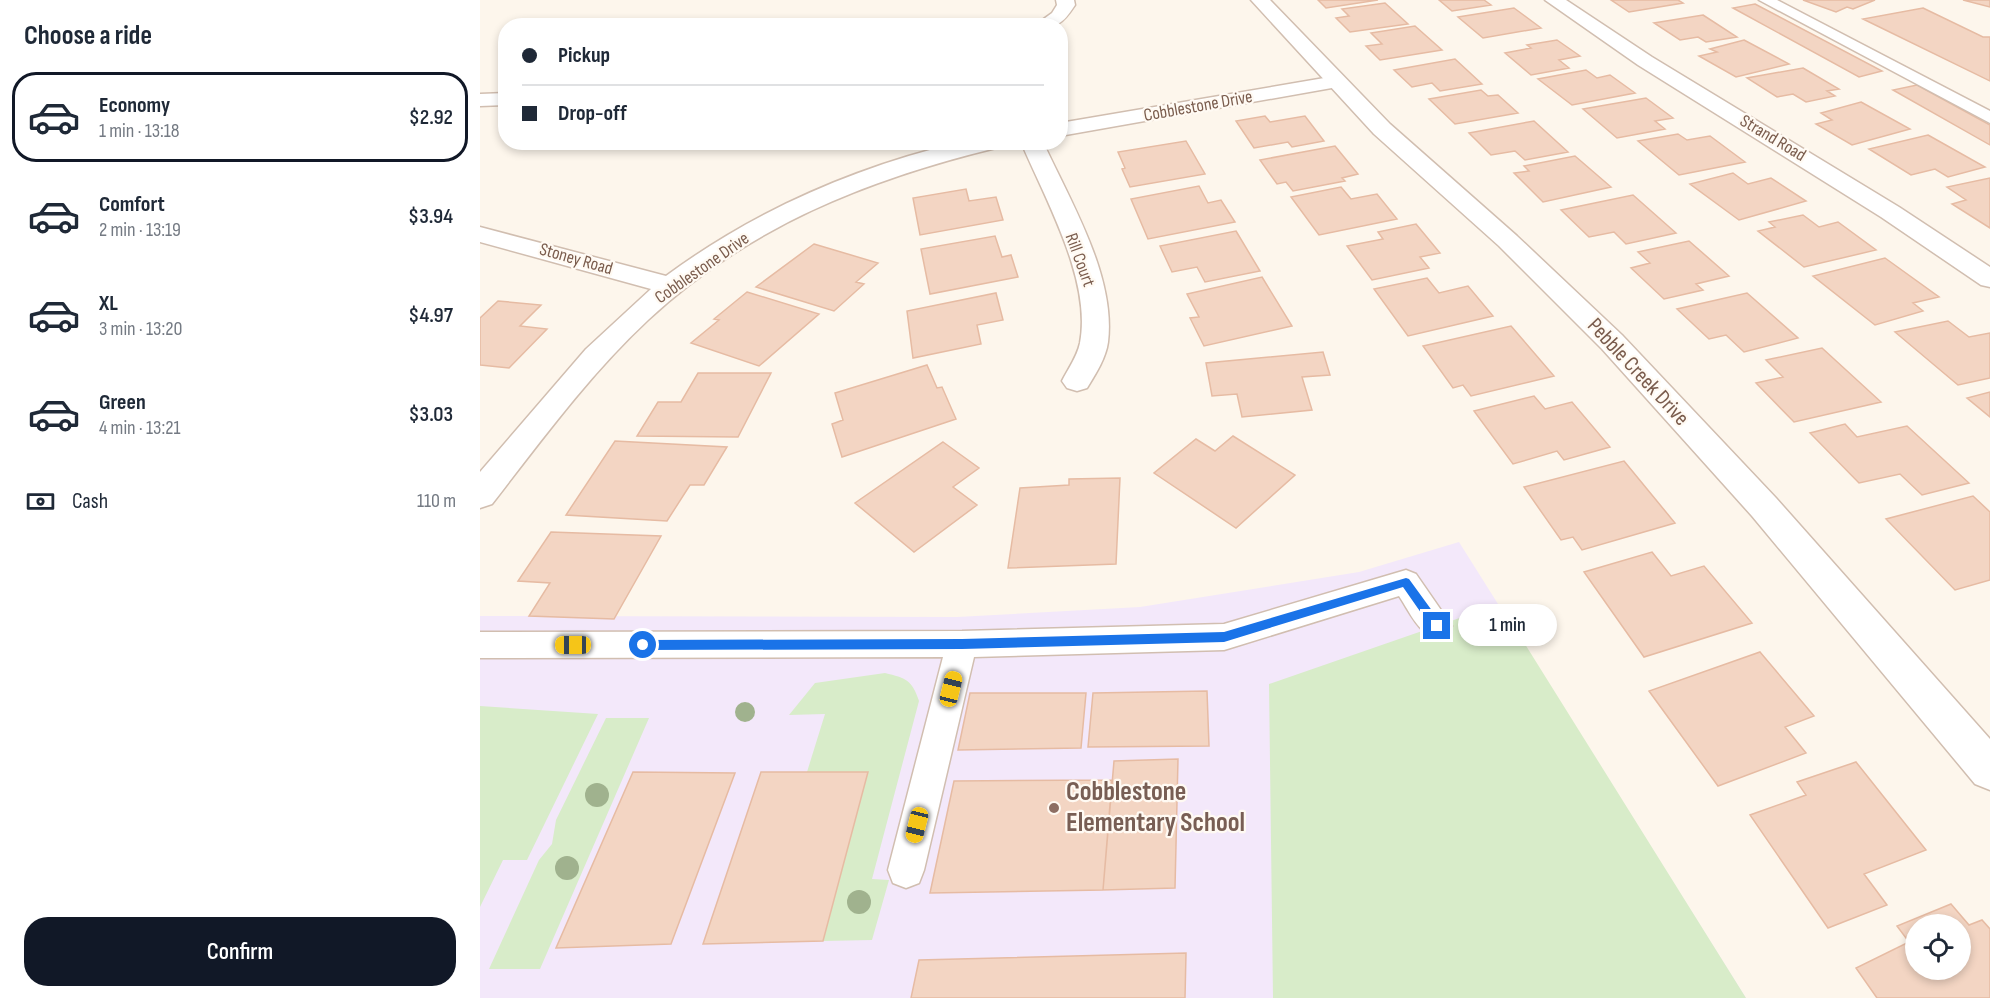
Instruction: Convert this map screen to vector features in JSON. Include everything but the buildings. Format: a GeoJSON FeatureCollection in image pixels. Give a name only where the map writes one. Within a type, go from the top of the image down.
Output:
{"type":"FeatureCollection","features":[{"type":"Feature","properties":{"kind":"street"},"geometry":{"type":"LineString","coordinates":[[1056,18],[1066,5],[1065,0]]}},
{"type":"Feature","properties":{"kind":"street","name":"Pebble Creek Drive"},"geometry":{"type":"LineString","coordinates":[[1260,0],[1382,129],[1508,241],[1612,342],[1764,507],[1990,770]]}},
{"type":"Feature","properties":{"kind":"street","name":"Strand Road"},"geometry":{"type":"LineString","coordinates":[[1554,0],[1645,61],[1890,212],[1990,279]]}},
{"type":"Feature","properties":{"kind":"street","name":"Cobblestone Drive"},"geometry":{"type":"LineString","coordinates":[[1068,129],[1336,82]]}},
{"type":"Feature","properties":{"kind":"street","name":"Cobblestone Drive"},"geometry":{"type":"LineString","coordinates":[[480,495],[581,374],[641,311],[671,286],[734,243],[809,202],[898,167],[962,150]]}},
{"type":"Feature","properties":{"kind":"street","name":"Rill Court"},"geometry":{"type":"LineString","coordinates":[[1035,150],[1088,273],[1096,309],[1093,344],[1077,381]]}},
{"type":"Feature","properties":{"kind":"street","name":"Stoney Road"},"geometry":{"type":"LineString","coordinates":[[480,234],[671,286]]}},
{"type":"Feature","properties":{"kind":"lane"},"geometry":{"type":"LineString","coordinates":[[1766,0],[1990,118]]}},
{"type":"Feature","properties":{"kind":"lane"},"geometry":{"type":"LineString","coordinates":[[480,645],[962,644],[1224,637],[1406,582],[1437,626]]}},
{"type":"Feature","properties":{"kind":"lane"},"geometry":{"type":"LineString","coordinates":[[906,870],[962,644]]}},
{"type":"Feature","properties":{"kind":"shaded area","name":"Cobblestone Elementary School"},"geometry":{"type":"Polygon","coordinates":[[[1459,542],[1746,998],[480,998],[480,616],[957,617],[1140,607],[1359,572],[1459,542]]]}},
{"type":"Feature","properties":{"kind":"green space"},"geometry":{"type":"Polygon","coordinates":[[[1500,604],[1746,998],[1273,998],[1269,684],[1500,604]]]}},
{"type":"Feature","properties":{"kind":"green space"},"geometry":{"type":"Polygon","coordinates":[[[885,673],[911,684],[919,701],[872,879],[889,880],[872,940],[823,941],[868,772],[807,772],[825,714],[789,715],[815,683],[885,673]]]}},
{"type":"Feature","properties":{"kind":"green space"},"geometry":{"type":"Polygon","coordinates":[[[480,706],[598,714],[527,860],[503,860],[480,907],[480,706]]]}},
{"type":"Feature","properties":{"kind":"green space"},"geometry":{"type":"Polygon","coordinates":[[[606,718],[649,718],[540,969],[489,969],[539,860],[552,844],[556,820],[606,718]]]}},
{"type":"Feature","properties":{"kind":"place","name":"Cobblestone Elementary School"},"geometry":{"type":"Point","coordinates":[1054,808]}},
{"type":"Feature","properties":{"kind":"route"},"geometry":{"type":"LineString","coordinates":[[643,645],[962,644],[1224,637],[1406,582],[1437,626]]}}]}
